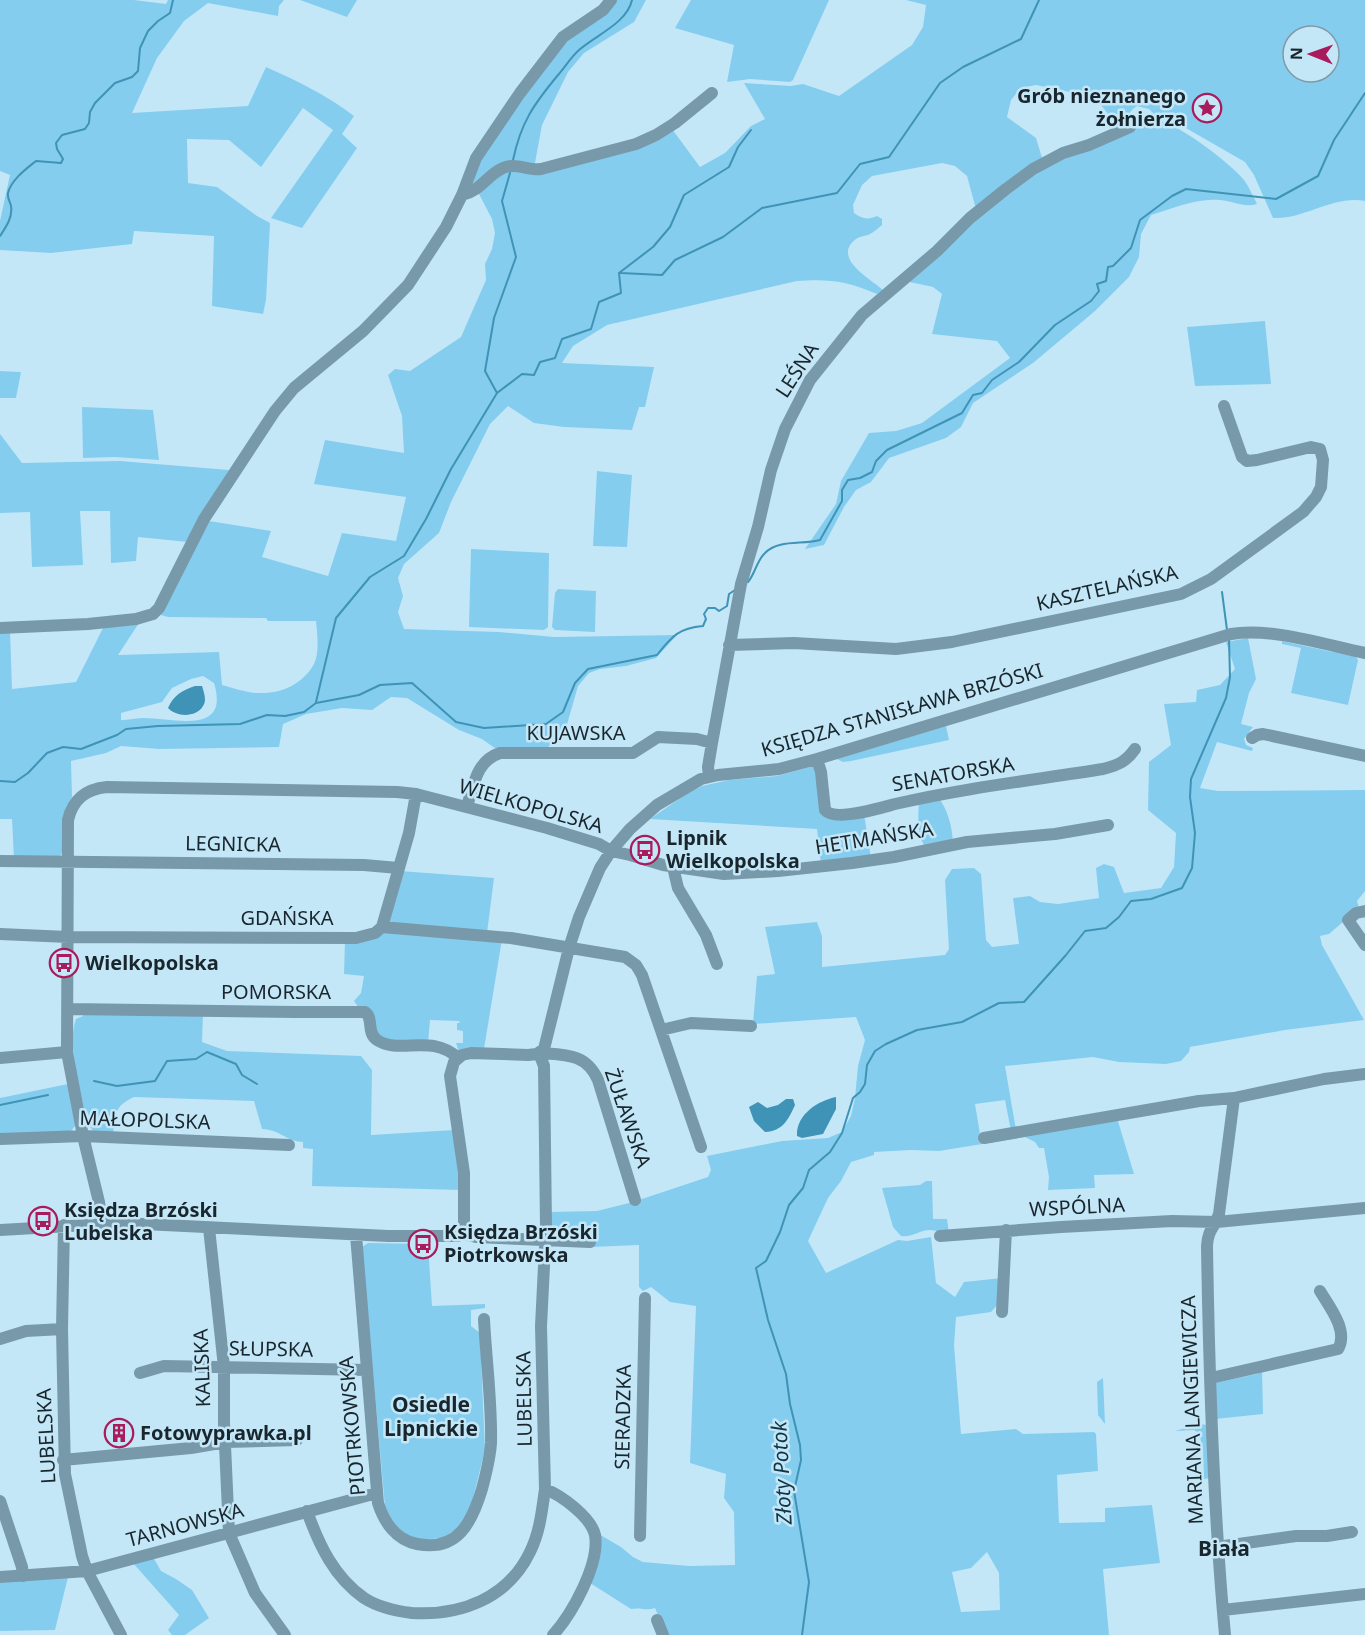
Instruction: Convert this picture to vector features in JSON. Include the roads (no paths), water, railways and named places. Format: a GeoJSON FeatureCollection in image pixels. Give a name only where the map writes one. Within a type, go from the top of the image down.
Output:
{"type":"FeatureCollection","features":[{"type":"Feature","properties":{"kind":"street"},"geometry":{"type":"LineString","coordinates":[[0,628],[88,624],[142,618],[153,614],[159,608],[204,519],[275,411],[294,388],[363,331],[400,295],[446,227],[462,195],[476,158],[546,58],[563,37],[603,9],[611,0]]}},
{"type":"Feature","properties":{"kind":"street"},"geometry":{"type":"LineString","coordinates":[[462,195],[479,188],[497,171],[507,166],[541,169],[646,140],[675,123],[712,93]]}},
{"type":"Feature","properties":{"kind":"street","name":"LEŚNA"},"geometry":{"type":"LineString","coordinates":[[709,777],[708,767],[740,589],[759,527],[771,470],[785,429],[810,380],[844,336],[878,299],[917,269],[970,218],[1024,175],[1063,153],[1089,145],[1130,127]]}},
{"type":"Feature","properties":{"kind":"street","name":"KASZTELAŃSKA"},"geometry":{"type":"LineString","coordinates":[[729,645],[794,643],[887,649],[907,648],[952,642],[1181,594],[1211,579],[1289,523],[1316,497],[1321,487],[1323,460],[1320,449],[1311,447],[1257,460],[1247,460],[1242,457],[1224,406]]}},
{"type":"Feature","properties":{"kind":"street","name":"KSIĘDZA STANISŁAWA BRZÓSKI"},"geometry":{"type":"LineString","coordinates":[[539,1053],[544,1049],[546,1043],[569,948],[591,887],[611,851],[630,829],[657,805],[688,785],[709,777],[779,769],[817,759],[1229,634],[1246,632],[1276,635],[1365,653]]}},
{"type":"Feature","properties":{"kind":"street"},"geometry":{"type":"LineString","coordinates":[[1252,738],[1263,734],[1365,756]]}},
{"type":"Feature","properties":{"kind":"street","name":"KUJAWSKA"},"geometry":{"type":"LineString","coordinates":[[467,806],[480,766],[491,756],[500,753],[633,753],[658,737],[697,739],[712,743]]}},
{"type":"Feature","properties":{"kind":"street","name":"SENATORSKA"},"geometry":{"type":"LineString","coordinates":[[817,759],[821,772],[825,810],[828,814],[836,816],[940,794],[1103,769],[1119,765],[1135,749]]}},
{"type":"Feature","properties":{"kind":"street","name":"WIELKOPOLSKA"},"geometry":{"type":"LineString","coordinates":[[102,1224],[67,1052],[68,820],[70,810],[80,796],[97,788],[397,792],[467,806],[599,844],[611,851]]}},
{"type":"Feature","properties":{"kind":"street"},"geometry":{"type":"LineString","coordinates":[[382,927],[409,833],[416,794]]}},
{"type":"Feature","properties":{"kind":"street","name":"HETMAŃSKA"},"geometry":{"type":"LineString","coordinates":[[611,851],[673,867],[724,874],[778,871],[894,857],[967,842],[1055,834],[1108,825]]}},
{"type":"Feature","properties":{"kind":"street"},"geometry":{"type":"LineString","coordinates":[[0,861],[67,862]]}},
{"type":"Feature","properties":{"kind":"street","name":"LEGNICKA"},"geometry":{"type":"LineString","coordinates":[[67,862],[374,865],[398,868]]}},
{"type":"Feature","properties":{"kind":"street"},"geometry":{"type":"LineString","coordinates":[[673,867],[678,888],[706,935],[717,964]]}},
{"type":"Feature","properties":{"kind":"street"},"geometry":{"type":"LineString","coordinates":[[1365,911],[1356,913],[1348,920],[1365,945]]}},
{"type":"Feature","properties":{"kind":"street","name":"GDAŃSKA"},"geometry":{"type":"LineString","coordinates":[[0,934],[68,937],[356,938],[375,933],[382,927],[490,935],[625,957],[636,964],[642,975],[661,1030]]}},
{"type":"Feature","properties":{"kind":"street","name":"POMORSKA"},"geometry":{"type":"LineString","coordinates":[[68,1009],[365,1012],[370,1017],[371,1034],[380,1042],[438,1046],[448,1049],[458,1058]]}},
{"type":"Feature","properties":{"kind":"street"},"geometry":{"type":"LineString","coordinates":[[701,1147],[661,1030],[691,1023],[752,1026]]}},
{"type":"Feature","properties":{"kind":"street"},"geometry":{"type":"LineString","coordinates":[[0,1058],[67,1052]]}},
{"type":"Feature","properties":{"kind":"street"},"geometry":{"type":"LineString","coordinates":[[462,1233],[465,1219],[464,1173],[450,1076],[452,1066],[458,1058],[471,1053],[528,1055],[539,1053],[544,1066],[545,1241]]}},
{"type":"Feature","properties":{"kind":"street","name":"ŻUŁAWSKA"},"geometry":{"type":"LineString","coordinates":[[539,1053],[572,1056],[591,1067],[598,1080],[635,1200]]}},
{"type":"Feature","properties":{"kind":"street"},"geometry":{"type":"LineString","coordinates":[[984,1138],[1199,1101],[1234,1098],[1324,1079],[1365,1074]]}},
{"type":"Feature","properties":{"kind":"street"},"geometry":{"type":"LineString","coordinates":[[1217,1222],[1234,1098]]}},
{"type":"Feature","properties":{"kind":"street","name":"MAŁOPOLSKA"},"geometry":{"type":"LineString","coordinates":[[0,1139],[83,1136],[289,1145]]}},
{"type":"Feature","properties":{"kind":"street","name":"WSPÓLNA"},"geometry":{"type":"LineString","coordinates":[[940,1236],[1172,1221],[1217,1222],[1365,1208]]}},
{"type":"Feature","properties":{"kind":"street","name":"MARIANA LANGIEWICZA"},"geometry":{"type":"LineString","coordinates":[[1217,1222],[1209,1230],[1207,1246],[1216,1547],[1225,1635]]}},
{"type":"Feature","properties":{"kind":"street"},"geometry":{"type":"LineString","coordinates":[[0,1230],[64,1225],[142,1223],[356,1235],[454,1237],[462,1233],[476,1237],[590,1242]]}},
{"type":"Feature","properties":{"kind":"street","name":"LUBELSKA"},"geometry":{"type":"LineString","coordinates":[[64,1225],[63,1460],[82,1556],[87,1571],[121,1635]]}},
{"type":"Feature","properties":{"kind":"street","name":"KALISKA"},"geometry":{"type":"LineString","coordinates":[[209,1228],[224,1368],[229,1533],[255,1593],[285,1635]]}},
{"type":"Feature","properties":{"kind":"street"},"geometry":{"type":"LineString","coordinates":[[1002,1312],[1006,1230]]}},
{"type":"Feature","properties":{"kind":"street","name":"PIOTRKOWSKA"},"geometry":{"type":"LineString","coordinates":[[356,1235],[377,1493],[381,1513],[386,1523],[394,1532],[414,1544],[438,1545],[450,1540],[468,1525],[475,1511],[487,1469],[490,1445],[484,1319]]}},
{"type":"Feature","properties":{"kind":"street","name":"LUBELSKA"},"geometry":{"type":"LineString","coordinates":[[307,1511],[322,1549],[333,1567],[354,1590],[372,1602],[393,1610],[435,1613],[473,1606],[492,1595],[510,1580],[530,1551],[539,1524],[545,1489],[541,1326],[545,1241]]}},
{"type":"Feature","properties":{"kind":"street"},"geometry":{"type":"LineString","coordinates":[[1211,1378],[1338,1349],[1341,1342],[1339,1327],[1320,1291]]}},
{"type":"Feature","properties":{"kind":"street","name":"SIERADZKA"},"geometry":{"type":"LineString","coordinates":[[640,1536],[645,1298]]}},
{"type":"Feature","properties":{"kind":"street"},"geometry":{"type":"LineString","coordinates":[[0,1339],[26,1331],[62,1329]]}},
{"type":"Feature","properties":{"kind":"street","name":"SŁUPSKA"},"geometry":{"type":"LineString","coordinates":[[140,1372],[164,1366],[367,1370]]}},
{"type":"Feature","properties":{"kind":"street"},"geometry":{"type":"LineString","coordinates":[[63,1460],[191,1448],[226,1442],[297,1440]]}},
{"type":"Feature","properties":{"kind":"street"},"geometry":{"type":"LineString","coordinates":[[545,1489],[568,1502],[590,1525],[594,1533],[595,1546],[585,1581],[570,1614],[553,1635]]}},
{"type":"Feature","properties":{"kind":"street","name":"TARNOWSKA"},"geometry":{"type":"LineString","coordinates":[[0,1577],[87,1571],[377,1493]]}},
{"type":"Feature","properties":{"kind":"street"},"geometry":{"type":"LineString","coordinates":[[0,1501],[23,1576]]}},
{"type":"Feature","properties":{"kind":"street"},"geometry":{"type":"LineString","coordinates":[[1216,1547],[1296,1536],[1328,1536],[1352,1532]]}},
{"type":"Feature","properties":{"kind":"street"},"geometry":{"type":"LineString","coordinates":[[1223,1610],[1365,1594]]}},
{"type":"Feature","properties":{"kind":"street"},"geometry":{"type":"LineString","coordinates":[[657,1620],[663,1635]]}},
{"type":"Feature","properties":{"kind":"waterway"},"geometry":{"type":"LineString","coordinates":[[0,236],[11,214],[8,195],[12,184],[36,161],[61,163],[63,159],[56,143],[62,135],[85,129],[95,103],[115,83],[132,77],[138,71],[140,48],[148,31],[170,13],[173,0]]}},
{"type":"Feature","properties":{"kind":"waterway"},"geometry":{"type":"LineString","coordinates":[[513,160],[524,124],[542,95],[576,53],[618,22],[632,0]]}},
{"type":"Feature","properties":{"kind":"waterway"},"geometry":{"type":"LineString","coordinates":[[621,273],[662,275],[675,260],[723,237],[762,208],[837,193],[860,164],[889,157],[940,83],[963,67],[1021,39],[1039,0]]}},
{"type":"Feature","properties":{"kind":"waterway"},"geometry":{"type":"LineString","coordinates":[[748,582],[760,559],[770,549],[784,544],[820,540],[842,501],[842,490],[848,480],[860,478],[872,472],[876,461],[887,450],[962,413],[973,395],[982,393],[992,380],[1019,362],[1055,325],[1091,301],[1099,291],[1097,284],[1106,281],[1108,267],[1113,266],[1131,248],[1140,220],[1172,196],[1186,189],[1276,199],[1318,176],[1334,140],[1365,93]]}},
{"type":"Feature","properties":{"kind":"waterway"},"geometry":{"type":"LineString","coordinates":[[316,702],[336,618],[370,577],[404,556],[451,469],[497,393],[522,374],[534,375],[540,362],[555,358],[562,339],[591,329],[599,302],[621,293],[619,273],[653,247],[670,227],[684,195],[729,167],[738,147],[751,130]]}},
{"type":"Feature","properties":{"kind":"waterway"},"geometry":{"type":"LineString","coordinates":[[497,393],[485,371],[494,318],[516,257],[502,201],[510,173]]}},
{"type":"Feature","properties":{"kind":"waterway"},"geometry":{"type":"LineString","coordinates":[[0,781],[15,782],[28,773],[47,753],[63,747],[81,749],[117,735],[126,729],[240,724],[267,715],[285,716],[304,712],[316,703],[359,695],[380,685],[412,683],[456,722],[484,728],[546,724],[563,712],[575,683],[588,669],[657,655],[677,634],[703,626],[706,619],[704,614],[708,608],[715,608],[719,611],[727,606],[729,594],[735,590]]}},
{"type":"Feature","properties":{"kind":"waterway"},"geometry":{"type":"LineString","coordinates":[[1222,592],[1227,630]]}},
{"type":"Feature","properties":{"kind":"waterway","name":"Złoty Potok"},"geometry":{"type":"LineString","coordinates":[[802,1635],[809,1582],[794,1491],[801,1460],[800,1445],[790,1404],[786,1374],[768,1320],[756,1268],[766,1261],[780,1232],[789,1205],[803,1188],[809,1170],[830,1152],[842,1133],[853,1098],[865,1084],[867,1065],[875,1051],[917,1030],[962,1022],[999,1003],[1024,1002],[1085,931],[1106,928],[1119,917],[1131,901],[1151,899],[1182,888],[1192,868],[1195,833],[1190,797],[1191,779],[1226,698],[1230,677],[1229,639]]}},
{"type":"Feature","properties":{"kind":"waterway"},"geometry":{"type":"LineString","coordinates":[[94,1081],[117,1086],[155,1081],[167,1061],[196,1059],[207,1052],[236,1064],[242,1075],[257,1084]]}},
{"type":"Feature","properties":{"kind":"waterway"},"geometry":{"type":"LineString","coordinates":[[0,1105],[48,1095]]}},
{"type":"Feature","properties":{"kind":"place","name":"Grób nieznanego żołnierza"},"geometry":{"type":"Point","coordinates":[1207,108]}},
{"type":"Feature","properties":{"kind":"place","name":"Lipnik Wielkopolska"},"geometry":{"type":"Point","coordinates":[645,850]}},
{"type":"Feature","properties":{"kind":"place","name":"Wielkopolska"},"geometry":{"type":"Point","coordinates":[64,963]}},
{"type":"Feature","properties":{"kind":"place","name":"Księdza Brzóski Lubelska"},"geometry":{"type":"Point","coordinates":[43,1221]}},
{"type":"Feature","properties":{"kind":"place","name":"Księdza Brzóski Piotrkowska"},"geometry":{"type":"Point","coordinates":[423,1244]}},
{"type":"Feature","properties":{"kind":"place","name":"Fotowyprawka.pl"},"geometry":{"type":"Point","coordinates":[119,1433]}},
{"type":"Feature","properties":{"kind":"district","name":"Osiedle Lipnickie"},"geometry":{"type":"Point","coordinates":[431,1417]}},
{"type":"Feature","properties":{"kind":"district","name":"Biała"},"geometry":{"type":"Point","coordinates":[1224,1549]}}]}
